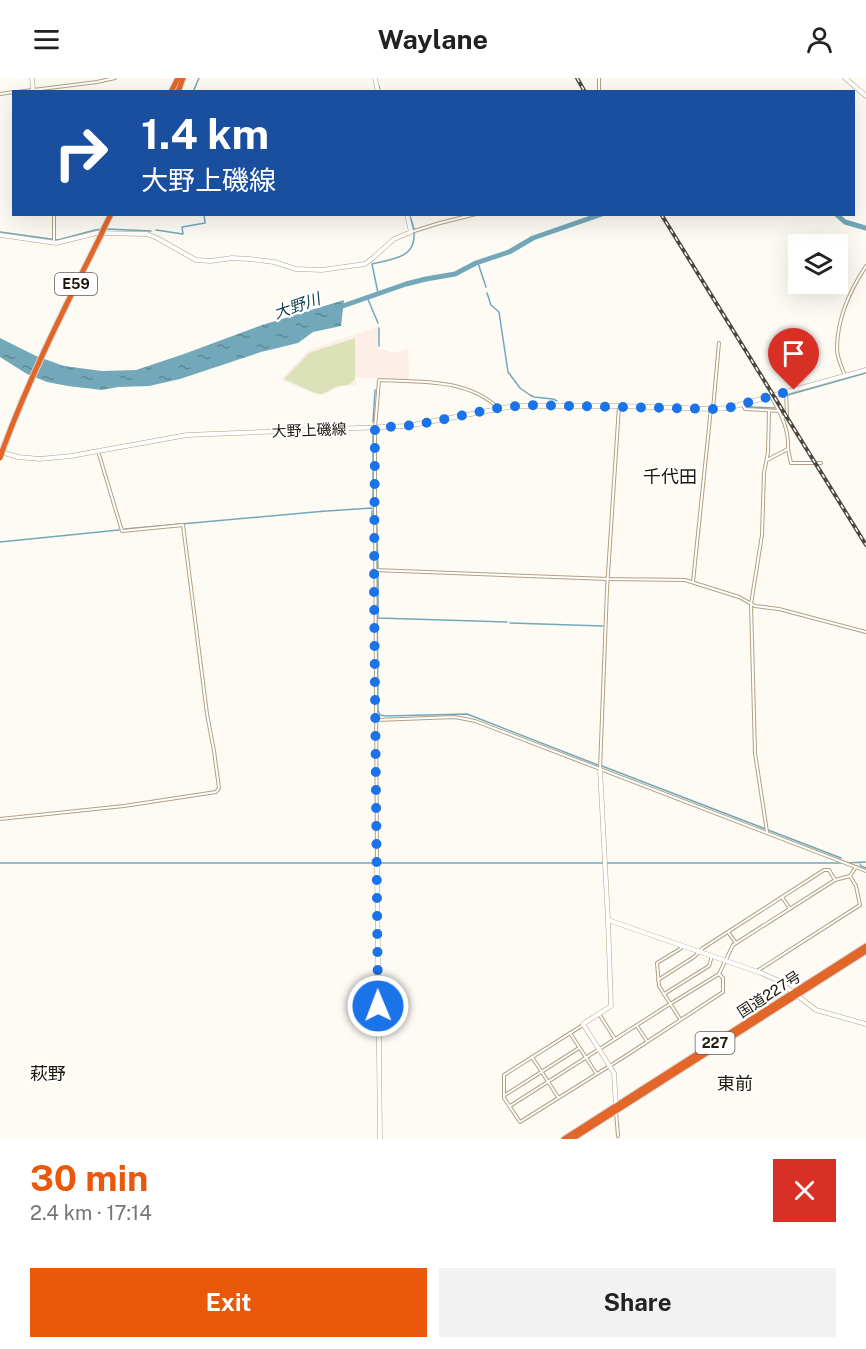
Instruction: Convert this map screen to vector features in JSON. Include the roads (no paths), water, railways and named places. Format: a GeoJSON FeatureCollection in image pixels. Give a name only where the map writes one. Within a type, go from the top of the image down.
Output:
{"type":"FeatureCollection","features":[{"type":"Feature","properties":{"kind":"highway","name":"E59"},"geometry":{"type":"LineString","coordinates":[[0,458],[22,399],[110,216]]}},
{"type":"Feature","properties":{"kind":"highway","name":"国道227号"},"geometry":{"type":"LineString","coordinates":[[564,1139],[866,949]]}},
{"type":"Feature","properties":{"kind":"highway","name":"国道227号"},"geometry":{"type":"LineString","coordinates":[[572,1139],[616,1108]]}},
{"type":"Feature","properties":{"kind":"street"},"geometry":{"type":"LineString","coordinates":[[32,78],[35,90],[115,78]]}},
{"type":"Feature","properties":{"kind":"street"},"geometry":{"type":"LineString","coordinates":[[845,78],[866,96]]}},
{"type":"Feature","properties":{"kind":"street"},"geometry":{"type":"LineString","coordinates":[[54,216],[54,240]]}},
{"type":"Feature","properties":{"kind":"street"},"geometry":{"type":"LineString","coordinates":[[407,216],[411,232]]}},
{"type":"Feature","properties":{"kind":"street"},"geometry":{"type":"LineString","coordinates":[[0,235],[64,241],[97,233],[147,234],[196,260],[249,259],[296,268],[322,270],[365,264],[393,239],[468,216]]}},
{"type":"Feature","properties":{"kind":"street"},"geometry":{"type":"LineString","coordinates":[[845,376],[837,348],[840,327],[846,301],[866,266]]}},
{"type":"Feature","properties":{"kind":"street"},"geometry":{"type":"LineString","coordinates":[[693,582],[719,343]]}},
{"type":"Feature","properties":{"kind":"street","name":"大野上磯線"},"geometry":{"type":"LineString","coordinates":[[1,451],[18,457],[59,458],[195,434],[375,428],[422,424],[498,408],[527,405],[728,408],[866,370]]}},
{"type":"Feature","properties":{"kind":"street"},"geometry":{"type":"LineString","coordinates":[[380,1139],[374,570],[375,428],[379,380],[433,382],[465,388],[476,392],[498,408]]}},
{"type":"Feature","properties":{"kind":"street"},"geometry":{"type":"LineString","coordinates":[[782,417],[787,415],[786,392]]}},
{"type":"Feature","properties":{"kind":"street"},"geometry":{"type":"LineString","coordinates":[[771,396],[787,432],[791,463],[821,463]]}},
{"type":"Feature","properties":{"kind":"street"},"geometry":{"type":"LineString","coordinates":[[743,404],[745,409],[779,411]]}},
{"type":"Feature","properties":{"kind":"street"},"geometry":{"type":"LineString","coordinates":[[619,406],[608,579],[600,769],[611,1006],[504,1075],[504,1095],[520,1122],[723,992],[723,978],[719,974]]}},
{"type":"Feature","properties":{"kind":"street"},"geometry":{"type":"LineString","coordinates":[[767,831],[755,753],[751,604],[762,535],[769,411]]}},
{"type":"Feature","properties":{"kind":"street"},"geometry":{"type":"LineString","coordinates":[[767,460],[788,449]]}},
{"type":"Feature","properties":{"kind":"street"},"geometry":{"type":"LineString","coordinates":[[0,819],[124,806],[216,792],[219,788],[207,714],[183,525],[122,531],[98,451]]}},
{"type":"Feature","properties":{"kind":"street"},"geometry":{"type":"LineString","coordinates":[[374,570],[608,579],[680,579],[739,597],[751,604],[866,632]]}},
{"type":"Feature","properties":{"kind":"street"},"geometry":{"type":"LineString","coordinates":[[376,720],[455,717],[468,719],[767,831],[866,871]]}},
{"type":"Feature","properties":{"kind":"street"},"geometry":{"type":"LineString","coordinates":[[510,1107],[719,974],[733,945],[835,880],[850,876],[856,867]]}},
{"type":"Feature","properties":{"kind":"street"},"geometry":{"type":"LineString","coordinates":[[658,980],[824,870],[829,870],[835,880]]}},
{"type":"Feature","properties":{"kind":"street"},"geometry":{"type":"LineString","coordinates":[[757,972],[860,905],[856,886],[850,876]]}},
{"type":"Feature","properties":{"kind":"street"},"geometry":{"type":"LineString","coordinates":[[782,897],[790,909]]}},
{"type":"Feature","properties":{"kind":"street"},"geometry":{"type":"LineString","coordinates":[[608,920],[772,978],[821,1012],[866,1024]]}},
{"type":"Feature","properties":{"kind":"street"},"geometry":{"type":"LineString","coordinates":[[728,932],[736,944]]}},
{"type":"Feature","properties":{"kind":"street"},"geometry":{"type":"LineString","coordinates":[[680,1019],[659,986],[657,963],[682,946]]}},
{"type":"Feature","properties":{"kind":"street"},"geometry":{"type":"LineString","coordinates":[[664,994],[709,966],[712,956]]}},
{"type":"Feature","properties":{"kind":"street"},"geometry":{"type":"LineString","coordinates":[[599,1014],[615,1039]]}},
{"type":"Feature","properties":{"kind":"street"},"geometry":{"type":"LineString","coordinates":[[583,1024],[614,1072],[618,1136]]}},
{"type":"Feature","properties":{"kind":"street"},"geometry":{"type":"LineString","coordinates":[[637,1025],[647,1041]]}},
{"type":"Feature","properties":{"kind":"street"},"geometry":{"type":"LineString","coordinates":[[570,1033],[596,1073]]}},
{"type":"Feature","properties":{"kind":"street"},"geometry":{"type":"LineString","coordinates":[[504,1095],[579,1048]]}},
{"type":"Feature","properties":{"kind":"street"},"geometry":{"type":"LineString","coordinates":[[532,1057],[558,1097]]}},
{"type":"Feature","properties":{"kind":"water"},"geometry":{"type":"Polygon","coordinates":[[[344,300],[341,326],[313,332],[298,343],[261,352],[180,379],[149,386],[102,390],[47,382],[27,374],[0,357],[0,338],[36,356],[64,366],[102,371],[136,370],[262,325],[344,300]]]}},
{"type":"Feature","properties":{"kind":"waterway"},"geometry":{"type":"LineString","coordinates":[[194,90],[199,78]]}},
{"type":"Feature","properties":{"kind":"waterway"},"geometry":{"type":"LineString","coordinates":[[379,86],[380,90]]}},
{"type":"Feature","properties":{"kind":"waterway"},"geometry":{"type":"LineString","coordinates":[[156,230],[183,234],[182,227],[205,223],[204,216]]}},
{"type":"Feature","properties":{"kind":"waterway"},"geometry":{"type":"LineString","coordinates":[[410,216],[414,229]]}},
{"type":"Feature","properties":{"kind":"waterway","name":"大野川"},"geometry":{"type":"LineString","coordinates":[[337,308],[406,284],[455,274],[476,263],[509,252],[533,238],[596,216]]}},
{"type":"Feature","properties":{"kind":"waterway","name":"大野川"},"geometry":{"type":"LineString","coordinates":[[838,216],[845,222],[866,228]]}},
{"type":"Feature","properties":{"kind":"waterway"},"geometry":{"type":"LineString","coordinates":[[0,232],[58,240],[102,229]]}},
{"type":"Feature","properties":{"kind":"waterway"},"geometry":{"type":"LineString","coordinates":[[107,229],[151,231]]}},
{"type":"Feature","properties":{"kind":"waterway"},"geometry":{"type":"LineString","coordinates":[[378,293],[372,264],[394,259],[406,253],[414,242],[414,233]]}},
{"type":"Feature","properties":{"kind":"waterway"},"geometry":{"type":"LineString","coordinates":[[478,263],[486,287]]}},
{"type":"Feature","properties":{"kind":"waterway"},"geometry":{"type":"LineString","coordinates":[[487,293],[491,305],[499,312],[508,372],[520,388],[530,395],[557,401]]}},
{"type":"Feature","properties":{"kind":"waterway"},"geometry":{"type":"LineString","coordinates":[[367,297],[378,323]]}},
{"type":"Feature","properties":{"kind":"waterway"},"geometry":{"type":"LineString","coordinates":[[379,328],[379,346]]}},
{"type":"Feature","properties":{"kind":"waterway"},"geometry":{"type":"LineString","coordinates":[[788,395],[866,373]]}},
{"type":"Feature","properties":{"kind":"waterway"},"geometry":{"type":"LineString","coordinates":[[373,422],[375,390]]}},
{"type":"Feature","properties":{"kind":"waterway"},"geometry":{"type":"LineString","coordinates":[[748,407],[774,408]]}},
{"type":"Feature","properties":{"kind":"waterway"},"geometry":{"type":"LineString","coordinates":[[373,432],[373,498]]}},
{"type":"Feature","properties":{"kind":"waterway"},"geometry":{"type":"LineString","coordinates":[[376,499],[378,568]]}},
{"type":"Feature","properties":{"kind":"waterway"},"geometry":{"type":"LineString","coordinates":[[327,511],[372,509]]}},
{"type":"Feature","properties":{"kind":"waterway"},"geometry":{"type":"LineString","coordinates":[[125,529],[326,511]]}},
{"type":"Feature","properties":{"kind":"waterway"},"geometry":{"type":"LineString","coordinates":[[372,511],[372,518]]}},
{"type":"Feature","properties":{"kind":"waterway"},"geometry":{"type":"LineString","coordinates":[[376,520],[377,567]]}},
{"type":"Feature","properties":{"kind":"waterway"},"geometry":{"type":"LineString","coordinates":[[0,542],[119,530]]}},
{"type":"Feature","properties":{"kind":"waterway"},"geometry":{"type":"LineString","coordinates":[[377,572],[378,710],[380,715],[467,714],[598,765]]}},
{"type":"Feature","properties":{"kind":"waterway"},"geometry":{"type":"LineString","coordinates":[[378,572],[378,618],[507,622]]}},
{"type":"Feature","properties":{"kind":"waterway"},"geometry":{"type":"LineString","coordinates":[[510,623],[603,626]]}},
{"type":"Feature","properties":{"kind":"waterway"},"geometry":{"type":"LineString","coordinates":[[602,766],[841,858]]}},
{"type":"Feature","properties":{"kind":"waterway"},"geometry":{"type":"LineString","coordinates":[[846,863],[866,862]]}},
{"type":"Feature","properties":{"kind":"waterway"},"geometry":{"type":"LineString","coordinates":[[0,863],[841,863]]}},
{"type":"Feature","properties":{"kind":"waterway"},"geometry":{"type":"LineString","coordinates":[[860,864],[866,868]]}},
{"type":"Feature","properties":{"kind":"railway"},"geometry":{"type":"LineString","coordinates":[[577,78],[584,90]]}},
{"type":"Feature","properties":{"kind":"railway"},"geometry":{"type":"LineString","coordinates":[[662,216],[866,545]]}},
{"type":"Feature","properties":{"kind":"district","name":"千代田"},"geometry":{"type":"Point","coordinates":[670,476]}},
{"type":"Feature","properties":{"kind":"district","name":"萩野"},"geometry":{"type":"Point","coordinates":[48,1073]}},
{"type":"Feature","properties":{"kind":"district","name":"東前"},"geometry":{"type":"Point","coordinates":[735,1083]}}]}
